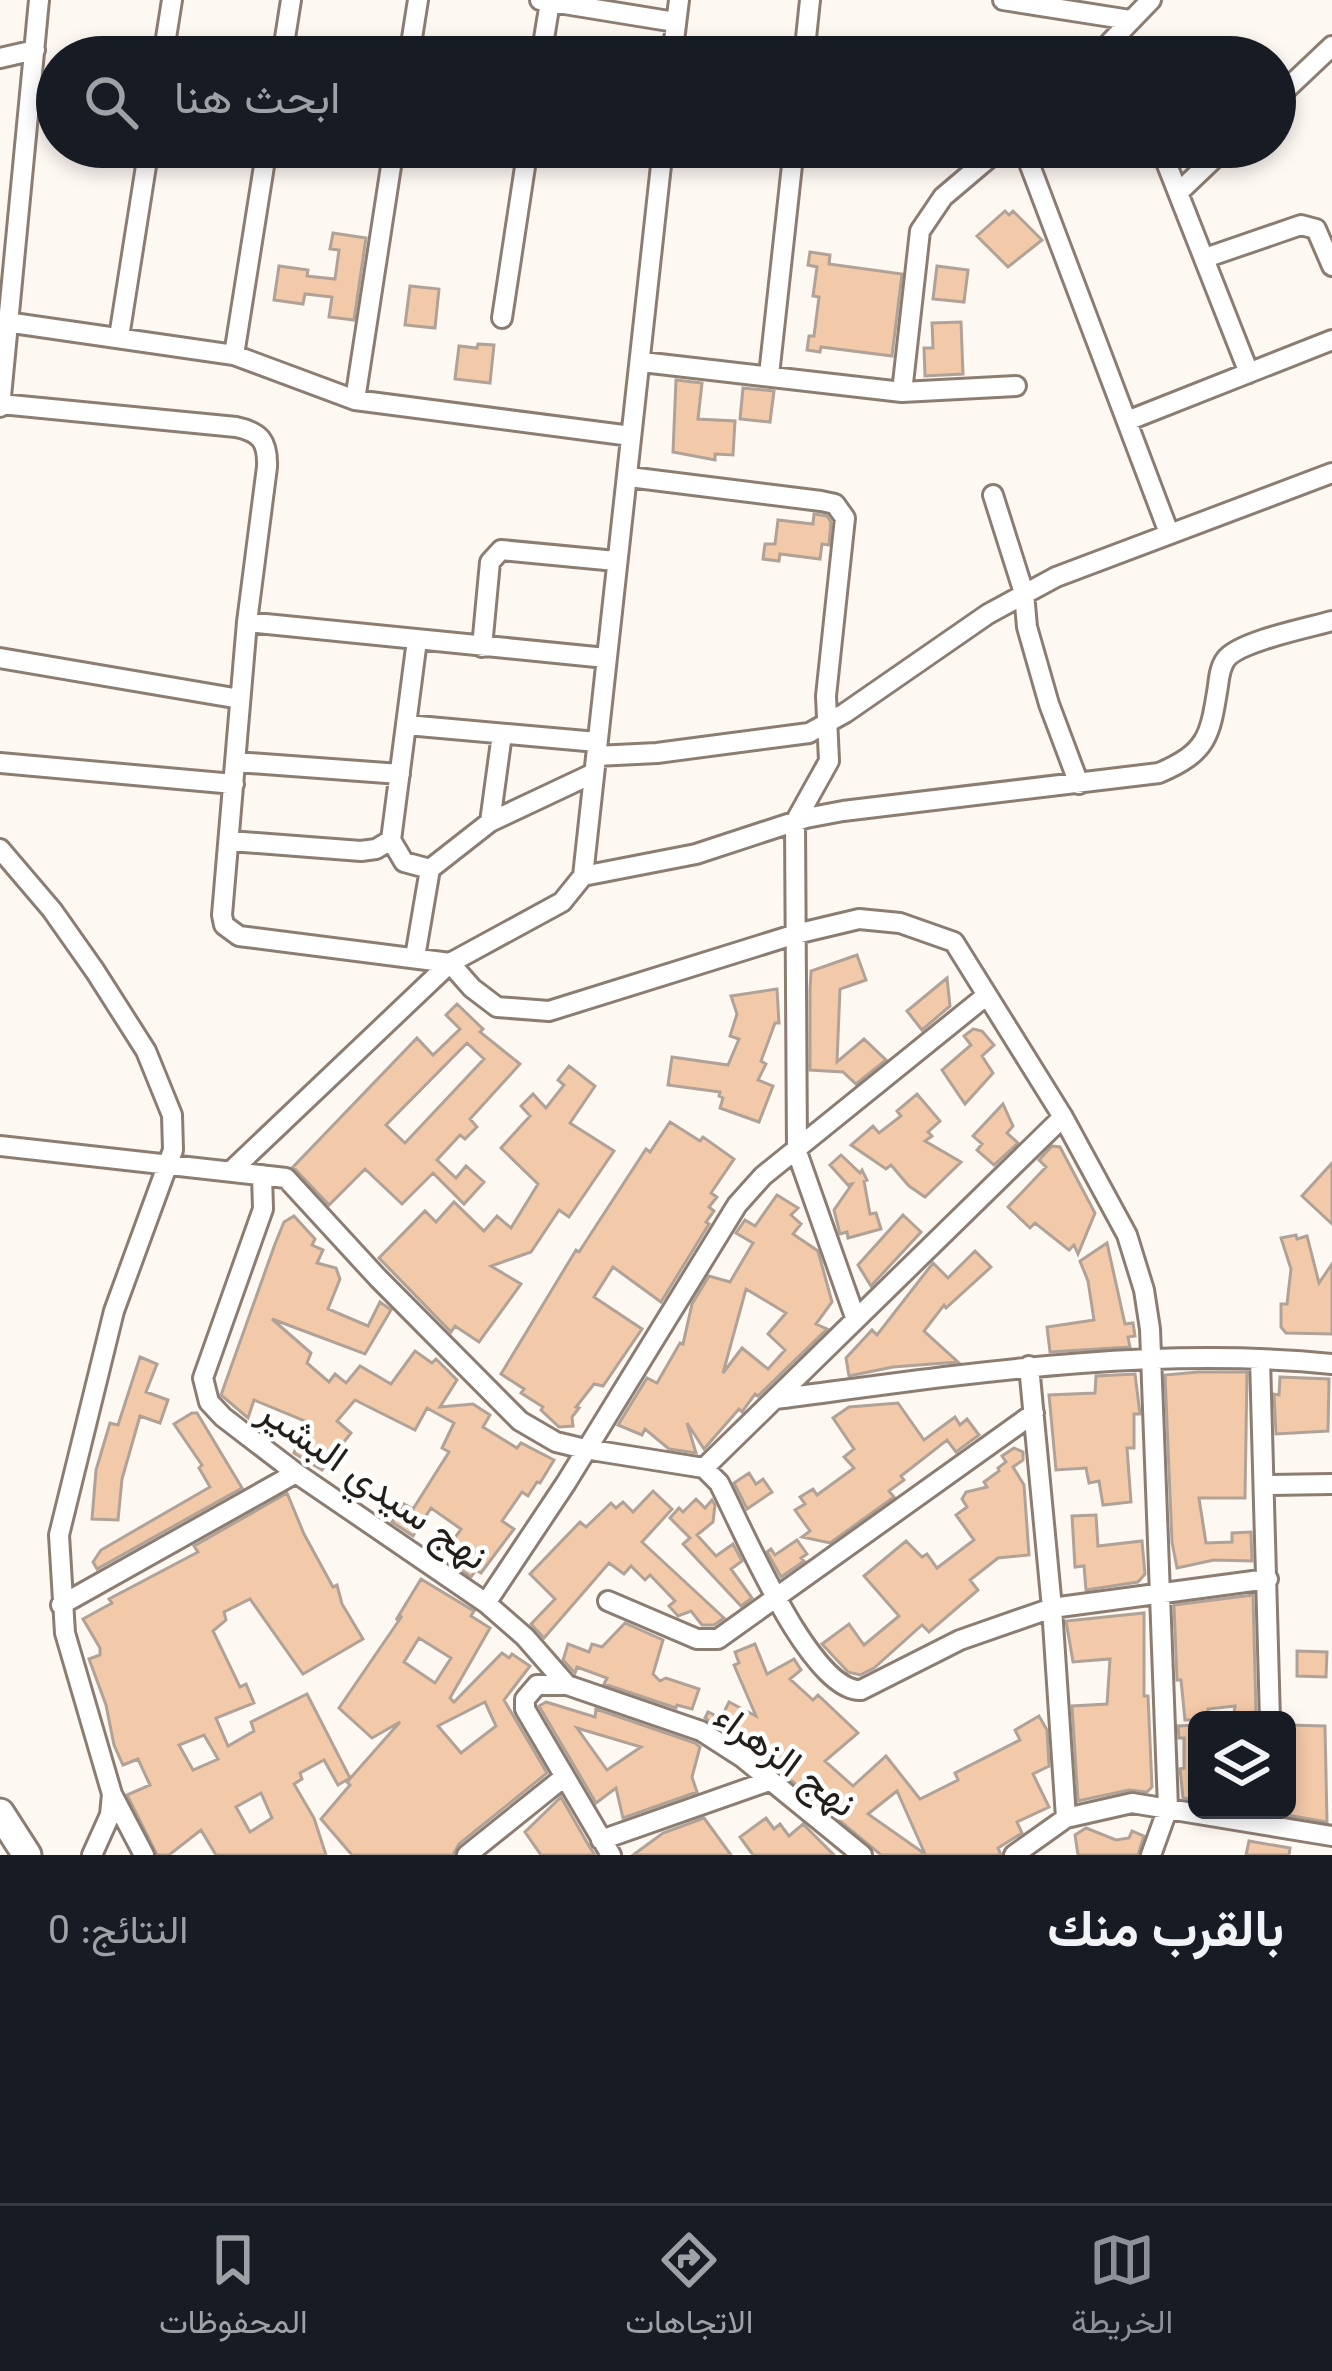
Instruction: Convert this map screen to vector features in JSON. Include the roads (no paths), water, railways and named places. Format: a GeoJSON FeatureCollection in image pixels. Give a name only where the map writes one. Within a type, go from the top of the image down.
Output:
{"type":"FeatureCollection","features":[{"type":"Feature","properties":{"kind":"main road"},"geometry":{"type":"LineString","coordinates":[[0,1814],[27,1855]]}},
{"type":"Feature","properties":{"kind":"street"},"geometry":{"type":"LineString","coordinates":[[36,36],[39,0]]}},
{"type":"Feature","properties":{"kind":"street"},"geometry":{"type":"LineString","coordinates":[[167,36],[172,0]]}},
{"type":"Feature","properties":{"kind":"street"},"geometry":{"type":"LineString","coordinates":[[285,36],[291,0]]}},
{"type":"Feature","properties":{"kind":"street"},"geometry":{"type":"LineString","coordinates":[[412,36],[418,0]]}},
{"type":"Feature","properties":{"kind":"street"},"geometry":{"type":"LineString","coordinates":[[674,36],[679,0]]}},
{"type":"Feature","properties":{"kind":"street"},"geometry":{"type":"LineString","coordinates":[[806,36],[810,0]]}},
{"type":"Feature","properties":{"kind":"street"},"geometry":{"type":"LineString","coordinates":[[1004,0],[1130,20]]}},
{"type":"Feature","properties":{"kind":"street"},"geometry":{"type":"LineString","coordinates":[[1122,36],[1130,20],[1150,0]]}},
{"type":"Feature","properties":{"kind":"street"},"geometry":{"type":"LineString","coordinates":[[543,36],[545,1],[675,22]]}},
{"type":"Feature","properties":{"kind":"street"},"geometry":{"type":"LineString","coordinates":[[36,38],[0,405],[254,431],[268,453],[247,622],[222,915],[229,931],[238,936],[450,963],[497,1007],[549,1011],[796,934],[859,919],[900,923],[954,942],[1064,1117],[1127,1234],[1150,1329],[1168,1808],[1150,1855]]}},
{"type":"Feature","properties":{"kind":"street"},"geometry":{"type":"LineString","coordinates":[[1296,80],[1332,46]]}},
{"type":"Feature","properties":{"kind":"street"},"geometry":{"type":"LineString","coordinates":[[0,58],[35,50]]}},
{"type":"Feature","properties":{"kind":"street"},"geometry":{"type":"LineString","coordinates":[[119,338],[146,168]]}},
{"type":"Feature","properties":{"kind":"street"},"geometry":{"type":"LineString","coordinates":[[234,355],[265,168]]}},
{"type":"Feature","properties":{"kind":"street"},"geometry":{"type":"LineString","coordinates":[[355,400],[391,168]]}},
{"type":"Feature","properties":{"kind":"street"},"geometry":{"type":"LineString","coordinates":[[502,318],[525,168]]}},
{"type":"Feature","properties":{"kind":"street"},"geometry":{"type":"LineString","coordinates":[[231,1172],[450,963],[562,902],[583,876],[661,168]]}},
{"type":"Feature","properties":{"kind":"street"},"geometry":{"type":"LineString","coordinates":[[769,375],[792,168]]}},
{"type":"Feature","properties":{"kind":"street"},"geometry":{"type":"LineString","coordinates":[[902,392],[920,231],[943,197],[977,168]]}},
{"type":"Feature","properties":{"kind":"street"},"geometry":{"type":"LineString","coordinates":[[1031,168],[1169,533]]}},
{"type":"Feature","properties":{"kind":"street"},"geometry":{"type":"LineString","coordinates":[[1170,168],[1249,373]]}},
{"type":"Feature","properties":{"kind":"street"},"geometry":{"type":"LineString","coordinates":[[1180,191],[1204,168]]}},
{"type":"Feature","properties":{"kind":"street"},"geometry":{"type":"LineString","coordinates":[[1205,258],[1289,227],[1324,226],[1332,266]]}},
{"type":"Feature","properties":{"kind":"street"},"geometry":{"type":"LineString","coordinates":[[6,322],[234,355],[355,400],[631,436]]}},
{"type":"Feature","properties":{"kind":"street"},"geometry":{"type":"LineString","coordinates":[[1126,421],[1332,340]]}},
{"type":"Feature","properties":{"kind":"street"},"geometry":{"type":"LineString","coordinates":[[642,362],[902,392],[1016,386]]}},
{"type":"Feature","properties":{"kind":"street"},"geometry":{"type":"LineString","coordinates":[[407,725],[502,734],[596,757],[793,737],[827,723],[1024,593],[1332,473]]}},
{"type":"Feature","properties":{"kind":"street"},"geometry":{"type":"LineString","coordinates":[[628,477],[821,501],[841,509],[846,530],[826,696],[830,761],[795,822],[796,1152],[855,1317]]}},
{"type":"Feature","properties":{"kind":"street"},"geometry":{"type":"LineString","coordinates":[[993,495],[1024,593],[1027,627],[1043,685],[1079,784]]}},
{"type":"Feature","properties":{"kind":"street"},"geometry":{"type":"LineString","coordinates":[[482,646],[490,562],[501,550],[616,562]]}},
{"type":"Feature","properties":{"kind":"street"},"geometry":{"type":"LineString","coordinates":[[583,876],[696,854],[843,812],[1159,773],[1183,763],[1207,741],[1221,668],[1229,656],[1332,621]]}},
{"type":"Feature","properties":{"kind":"street"},"geometry":{"type":"LineString","coordinates":[[247,622],[606,658]]}},
{"type":"Feature","properties":{"kind":"street"},"geometry":{"type":"LineString","coordinates":[[417,640],[391,840],[404,862],[430,869]]}},
{"type":"Feature","properties":{"kind":"street"},"geometry":{"type":"LineString","coordinates":[[0,658],[240,699]]}},
{"type":"Feature","properties":{"kind":"street"},"geometry":{"type":"LineString","coordinates":[[490,822],[502,734]]}},
{"type":"Feature","properties":{"kind":"street"},"geometry":{"type":"LineString","coordinates":[[415,957],[430,869],[490,822],[596,757]]}},
{"type":"Feature","properties":{"kind":"street"},"geometry":{"type":"LineString","coordinates":[[236,762],[400,774]]}},
{"type":"Feature","properties":{"kind":"street"},"geometry":{"type":"LineString","coordinates":[[0,764],[234,784]]}},
{"type":"Feature","properties":{"kind":"street"},"geometry":{"type":"LineString","coordinates":[[230,842],[361,851],[391,840]]}},
{"type":"Feature","properties":{"kind":"street"},"geometry":{"type":"LineString","coordinates":[[0,849],[52,910],[146,1051],[172,1114],[173,1150],[114,1311],[59,1534],[65,1633],[112,1794],[144,1855]]}},
{"type":"Feature","properties":{"kind":"street"},"geometry":{"type":"LineString","coordinates":[[486,1603],[737,1205],[763,1176],[987,995]]}},
{"type":"Feature","properties":{"kind":"street"},"geometry":{"type":"LineString","coordinates":[[704,1468],[1064,1117]]}},
{"type":"Feature","properties":{"kind":"street"},"geometry":{"type":"LineString","coordinates":[[0,1146],[286,1178],[520,1420],[556,1442],[704,1468],[719,1483],[798,1637],[834,1682],[854,1691],[960,1640],[1052,1608],[1268,1579]]}},
{"type":"Feature","properties":{"kind":"street","name":"نهج سيدي البشير"},"geometry":{"type":"LineString","coordinates":[[262,1175],[262,1209],[203,1378],[214,1409],[296,1473],[486,1603],[525,1637],[567,1685]]}},
{"type":"Feature","properties":{"kind":"street"},"geometry":{"type":"LineString","coordinates":[[776,1399],[1029,1366],[1260,1359],[1332,1364]]}},
{"type":"Feature","properties":{"kind":"street"},"geometry":{"type":"LineString","coordinates":[[1260,1359],[1270,1711]]}},
{"type":"Feature","properties":{"kind":"street"},"geometry":{"type":"LineString","coordinates":[[1029,1366],[1066,1818]]}},
{"type":"Feature","properties":{"kind":"street"},"geometry":{"type":"LineString","coordinates":[[608,1601],[712,1641],[778,1599],[1034,1413]]}},
{"type":"Feature","properties":{"kind":"street"},"geometry":{"type":"LineString","coordinates":[[61,1605],[296,1473]]}},
{"type":"Feature","properties":{"kind":"street"},"geometry":{"type":"LineString","coordinates":[[1264,1484],[1332,1484]]}},
{"type":"Feature","properties":{"kind":"street","name":"نهج الزهراء"},"geometry":{"type":"LineString","coordinates":[[562,1778],[525,1709],[525,1699],[542,1683],[567,1685],[701,1731],[743,1758],[862,1855]]}},
{"type":"Feature","properties":{"kind":"street"},"geometry":{"type":"LineString","coordinates":[[467,1855],[494,1846],[562,1778],[606,1848],[769,1781]]}},
{"type":"Feature","properties":{"kind":"street"},"geometry":{"type":"LineString","coordinates":[[92,1855],[110,1814],[112,1794]]}},
{"type":"Feature","properties":{"kind":"street"},"geometry":{"type":"LineString","coordinates":[[1014,1855],[1066,1818],[1132,1803],[1188,1810]]}},
{"type":"Feature","properties":{"kind":"street"},"geometry":{"type":"LineString","coordinates":[[1278,1819],[1332,1836]]}}]}
